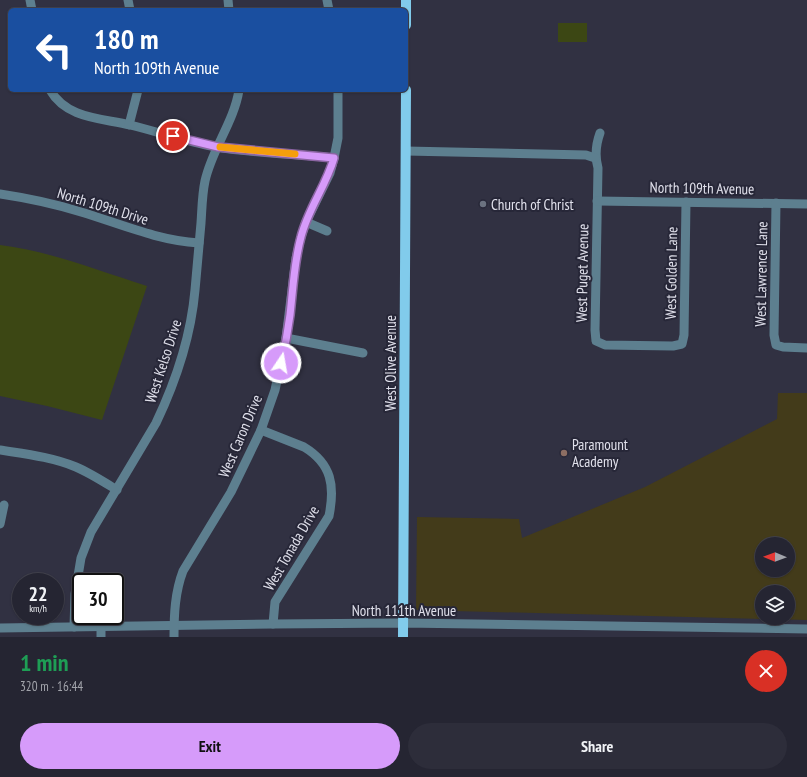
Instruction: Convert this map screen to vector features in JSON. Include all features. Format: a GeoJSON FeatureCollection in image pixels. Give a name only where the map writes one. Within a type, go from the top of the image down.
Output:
{"type":"FeatureCollection","features":[{"type":"Feature","properties":{"kind":"main road","name":"West Olive Avenue"},"geometry":{"type":"LineString","coordinates":[[403,637],[406,92]]}},
{"type":"Feature","properties":{"kind":"street"},"geometry":{"type":"LineString","coordinates":[[129,125],[137,92]]}},
{"type":"Feature","properties":{"kind":"street","name":"West Kelso Drive"},"geometry":{"type":"LineString","coordinates":[[74,627],[75,594],[81,558],[91,532],[156,423],[165,405],[180,364],[191,322],[205,181],[232,115],[238,92]]}},
{"type":"Feature","properties":{"kind":"street","name":"West Caron Drive"},"geometry":{"type":"LineString","coordinates":[[174,637],[176,596],[178,583],[183,570],[231,492],[261,430],[275,390],[290,316],[296,258],[301,237],[306,222],[330,173],[334,158],[338,138],[338,92]]}},
{"type":"Feature","properties":{"kind":"street"},"geometry":{"type":"LineString","coordinates":[[52,93],[71,110],[80,115],[129,125],[218,147],[334,158]]}},
{"type":"Feature","properties":{"kind":"street","name":"West Puget Avenue"},"geometry":{"type":"LineString","coordinates":[[600,133],[596,158],[598,168],[596,341],[605,345],[673,346],[682,344]]}},
{"type":"Feature","properties":{"kind":"street"},"geometry":{"type":"LineString","coordinates":[[406,151],[586,155],[596,158]]}},
{"type":"Feature","properties":{"kind":"street","name":"North 109th Drive"},"geometry":{"type":"LineString","coordinates":[[0,194],[20,197],[80,212],[163,238],[199,243]]}},
{"type":"Feature","properties":{"kind":"street","name":"North 109th Avenue"},"geometry":{"type":"LineString","coordinates":[[597,201],[807,204]]}},
{"type":"Feature","properties":{"kind":"street","name":"West Golden Lane"},"geometry":{"type":"LineString","coordinates":[[682,344],[684,335],[686,202]]}},
{"type":"Feature","properties":{"kind":"street","name":"West Lawrence Lane"},"geometry":{"type":"LineString","coordinates":[[776,203],[774,335],[776,345],[783,348],[807,348]]}},
{"type":"Feature","properties":{"kind":"street"},"geometry":{"type":"LineString","coordinates":[[306,222],[326,231]]}},
{"type":"Feature","properties":{"kind":"street"},"geometry":{"type":"LineString","coordinates":[[286,338],[363,353]]}},
{"type":"Feature","properties":{"kind":"street","name":"West Tonada Drive"},"geometry":{"type":"LineString","coordinates":[[261,430],[304,447],[310,451],[318,458],[327,471],[331,479],[332,488],[332,502],[329,516],[275,602],[273,624]]}},
{"type":"Feature","properties":{"kind":"street"},"geometry":{"type":"LineString","coordinates":[[0,450],[65,463],[117,490]]}},
{"type":"Feature","properties":{"kind":"street"},"geometry":{"type":"LineString","coordinates":[[0,524],[4,505]]}},
{"type":"Feature","properties":{"kind":"street","name":"North 111th Avenue"},"geometry":{"type":"LineString","coordinates":[[0,628],[273,624],[403,624],[807,629]]}},
{"type":"Feature","properties":{"kind":"street"},"geometry":{"type":"LineString","coordinates":[[101,626],[101,637]]}},
{"type":"Feature","properties":{"kind":"green space"},"geometry":{"type":"Polygon","coordinates":[[[558,23],[587,23],[587,42],[558,42],[558,23]]]}},
{"type":"Feature","properties":{"kind":"green space"},"geometry":{"type":"Polygon","coordinates":[[[0,245],[56,257],[147,286],[102,420],[0,396],[0,245]]]}},
{"type":"Feature","properties":{"kind":"sand"},"geometry":{"type":"Polygon","coordinates":[[[778,393],[807,393],[807,620],[795,620],[795,585],[755,585],[755,619],[416,610],[417,517],[519,519],[522,538],[645,487],[777,419],[778,393]]]}},
{"type":"Feature","properties":{"kind":"slow traffic"},"geometry":{"type":"LineString","coordinates":[[220,147],[295,154]]}},
{"type":"Feature","properties":{"kind":"place","name":"Church of Christ"},"geometry":{"type":"Point","coordinates":[483,204]}},
{"type":"Feature","properties":{"kind":"place","name":"Paramount Academy"},"geometry":{"type":"Point","coordinates":[564,453]}},
{"type":"Feature","properties":{"kind":"route"},"geometry":{"type":"LineString","coordinates":[[173,136],[218,147],[334,158],[330,173],[306,222],[301,237],[296,258],[290,316],[281,363]]}}]}
